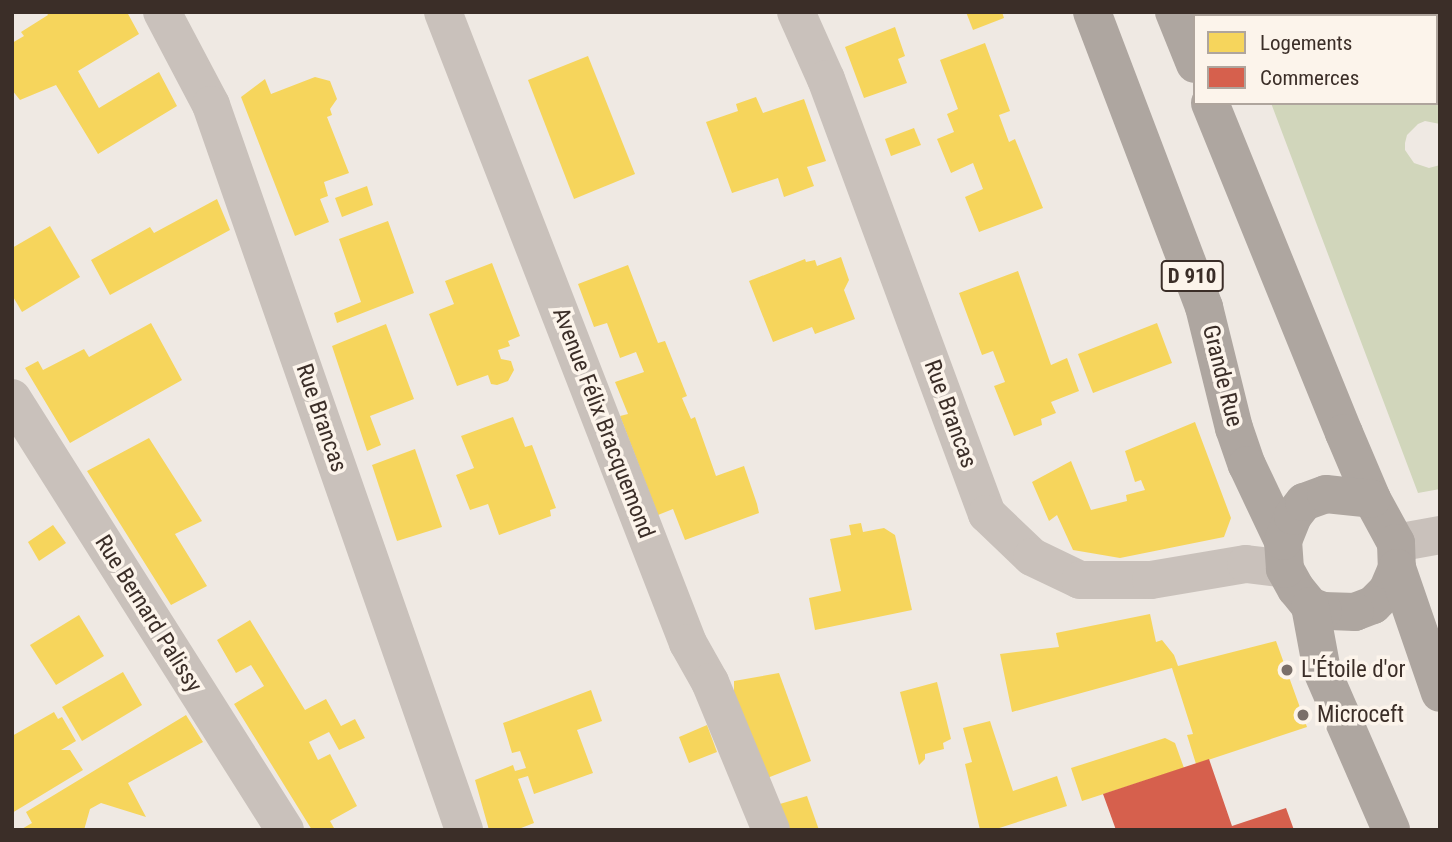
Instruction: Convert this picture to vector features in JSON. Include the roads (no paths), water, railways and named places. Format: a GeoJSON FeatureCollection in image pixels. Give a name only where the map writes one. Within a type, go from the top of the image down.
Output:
{"type":"FeatureCollection","features":[{"type":"Feature","properties":{"kind":"main road","name":"Grande Rue"},"geometry":{"type":"LineString","coordinates":[[1092,12],[1204,307],[1234,428],[1284,555]]}},
{"type":"Feature","properties":{"kind":"main road"},"geometry":{"type":"LineString","coordinates":[[1174,12],[1193,59]]}},
{"type":"Feature","properties":{"kind":"main road"},"geometry":{"type":"LineString","coordinates":[[1211,105],[1268,252],[1397,555],[1440,693]]}},
{"type":"Feature","properties":{"kind":"main road"},"geometry":{"type":"LineString","coordinates":[[1284,555],[1293,516],[1304,502],[1326,494],[1372,499]]}},
{"type":"Feature","properties":{"kind":"main road","name":"D 910"},"geometry":{"type":"LineString","coordinates":[[1284,555],[1296,589],[1311,606],[1322,671],[1391,830]]}},
{"type":"Feature","properties":{"kind":"main road"},"geometry":{"type":"LineString","coordinates":[[1311,606],[1323,611],[1355,612],[1373,605],[1387,591],[1397,555]]}},
{"type":"Feature","properties":{"kind":"street","name":"Rue Brancas"},"geometry":{"type":"LineString","coordinates":[[162,12],[211,105],[464,830]]}},
{"type":"Feature","properties":{"kind":"street","name":"Avenue Félix Bracquemond"},"geometry":{"type":"LineString","coordinates":[[443,12],[688,643],[710,682],[771,830]]}},
{"type":"Feature","properties":{"kind":"street","name":"Rue Brancas"},"geometry":{"type":"LineString","coordinates":[[796,12],[826,79],[987,514],[1032,557],[1080,580],[1151,580],[1284,555]]}},
{"type":"Feature","properties":{"kind":"street","name":"Rue Bernard Palissy"},"geometry":{"type":"LineString","coordinates":[[12,398],[285,830]]}},
{"type":"Feature","properties":{"kind":"street"},"geometry":{"type":"LineString","coordinates":[[1397,555],[1440,535]]}},
{"type":"Feature","properties":{"kind":"place","name":"L'Étoile d'or"},"geometry":{"type":"Point","coordinates":[1287,670]}},
{"type":"Feature","properties":{"kind":"place","name":"Microceft"},"geometry":{"type":"Point","coordinates":[1303,715]}}]}
